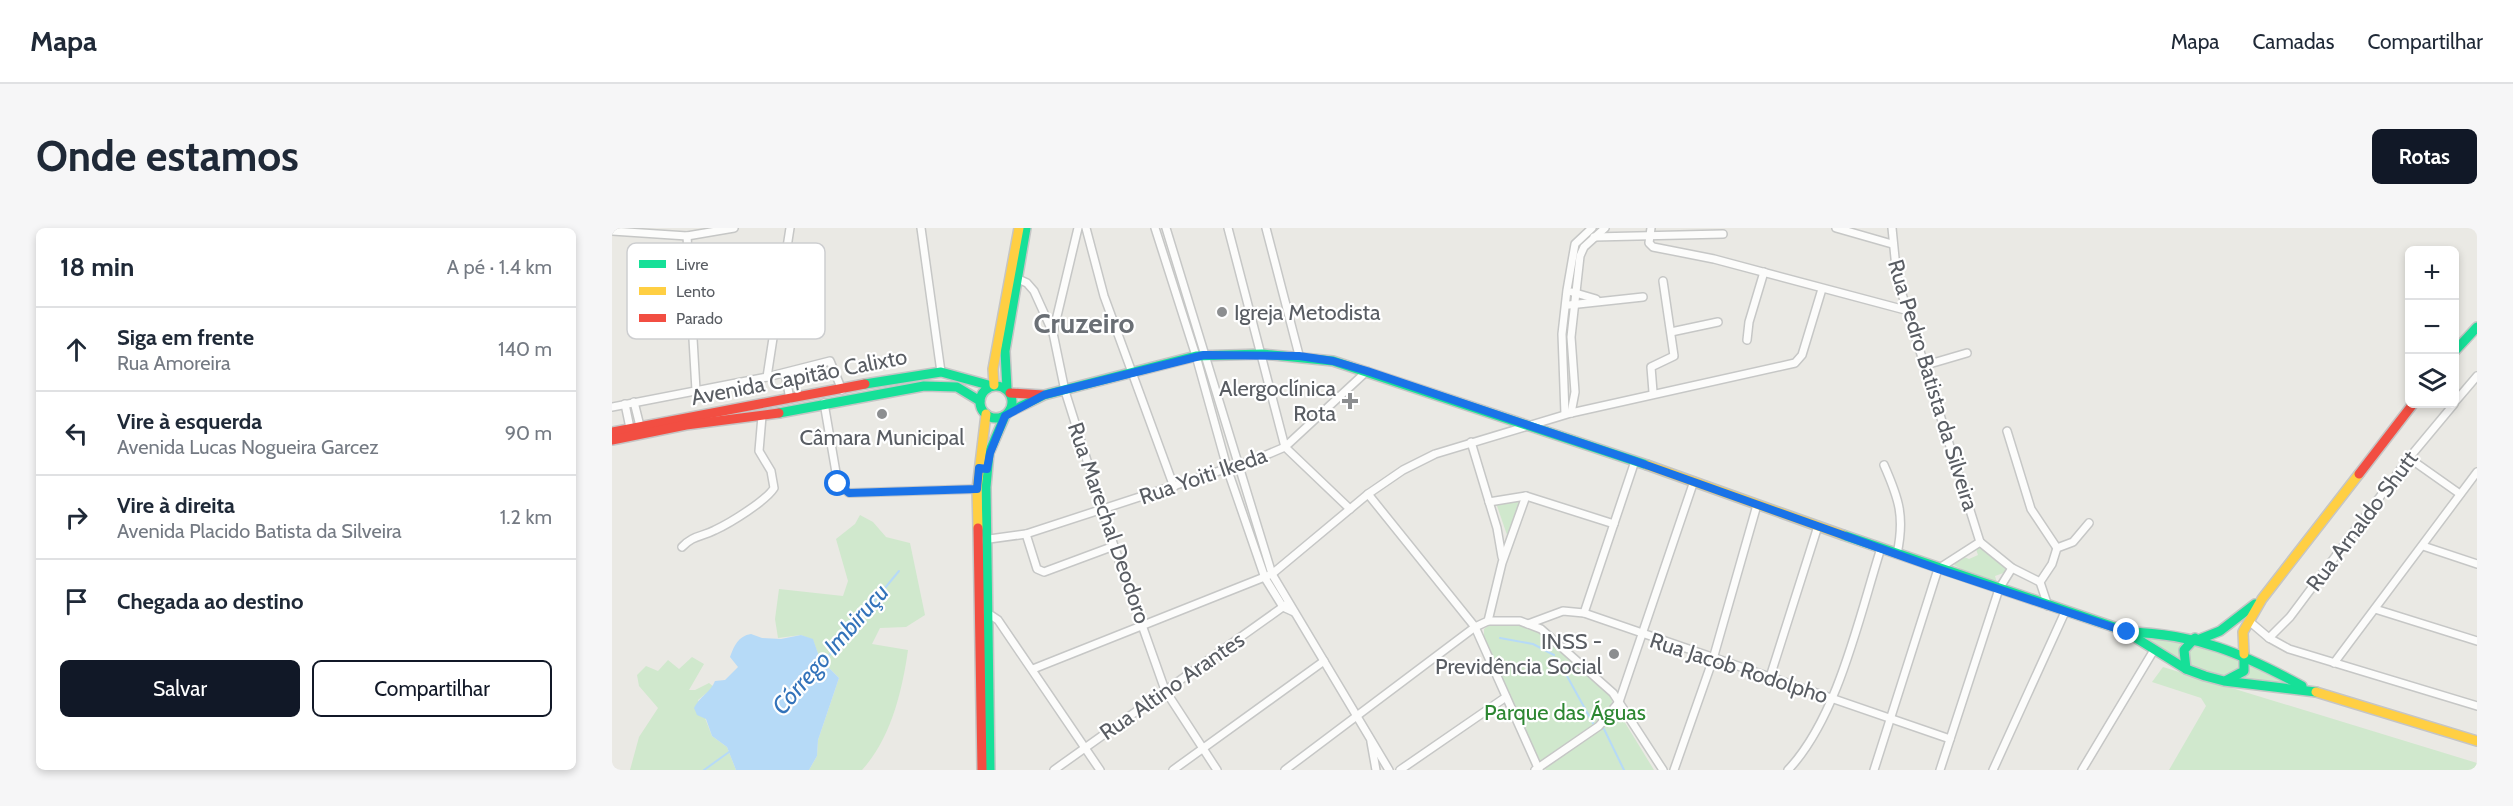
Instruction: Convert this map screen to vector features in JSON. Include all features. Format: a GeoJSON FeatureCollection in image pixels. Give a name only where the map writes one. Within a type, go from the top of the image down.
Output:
{"type":"FeatureCollection","features":[{"type":"Feature","properties":{"kind":"main road"},"geometry":{"type":"LineString","coordinates":[[983,540],[977,489],[983,468],[1013,403],[1008,391],[1005,351],[1019,228]]}},
{"type":"Feature","properties":{"kind":"main road"},"geometry":{"type":"LineString","coordinates":[[993,385],[993,369],[1026,228]]}},
{"type":"Feature","properties":{"kind":"main road"},"geometry":{"type":"LineString","coordinates":[[2459,347],[2477,327]]}},
{"type":"Feature","properties":{"kind":"main road"},"geometry":{"type":"LineString","coordinates":[[986,414],[996,418],[1044,395],[1200,355],[1262,354],[1333,361],[1635,461],[1938,569],[2127,632],[2197,638],[2244,654],[2309,690]]}},
{"type":"Feature","properties":{"kind":"main road","name":"Avenida Capitão Calixto"},"geometry":{"type":"LineString","coordinates":[[612,432],[924,373],[941,372],[993,385]]}},
{"type":"Feature","properties":{"kind":"main road","name":"Avenida Capitão Calixto"},"geometry":{"type":"LineString","coordinates":[[612,440],[686,425],[762,416],[939,384],[957,387],[980,401]]}},
{"type":"Feature","properties":{"kind":"main road"},"geometry":{"type":"LineString","coordinates":[[993,385],[1008,391],[1044,395]]}},
{"type":"Feature","properties":{"kind":"main road"},"geometry":{"type":"LineString","coordinates":[[982,770],[983,468],[986,414],[980,401],[984,391],[993,385]]}},
{"type":"Feature","properties":{"kind":"main road"},"geometry":{"type":"LineString","coordinates":[[2224,681],[2244,671],[2242,636],[2262,599],[2410,408]]}},
{"type":"Feature","properties":{"kind":"main road"},"geometry":{"type":"LineString","coordinates":[[2187,669],[2184,650],[2197,638],[2220,631],[2262,599]]}},
{"type":"Feature","properties":{"kind":"main road"},"geometry":{"type":"LineString","coordinates":[[982,611],[990,770]]}},
{"type":"Feature","properties":{"kind":"main road"},"geometry":{"type":"LineString","coordinates":[[2127,632],[2187,669],[2224,681],[2309,690],[2477,741]]}},
{"type":"Feature","properties":{"kind":"street"},"geometry":{"type":"LineString","coordinates":[[612,231],[687,236],[734,228]]}},
{"type":"Feature","properties":{"kind":"street"},"geometry":{"type":"LineString","coordinates":[[788,243],[790,228]]}},
{"type":"Feature","properties":{"kind":"street"},"geometry":{"type":"LineString","coordinates":[[921,228],[941,372]]}},
{"type":"Feature","properties":{"kind":"street"},"geometry":{"type":"LineString","coordinates":[[1053,333],[1078,228]]}},
{"type":"Feature","properties":{"kind":"street"},"geometry":{"type":"LineString","coordinates":[[1086,228],[1104,296],[1174,487]]}},
{"type":"Feature","properties":{"kind":"street"},"geometry":{"type":"LineString","coordinates":[[1155,228],[1240,466],[1268,576]]}},
{"type":"Feature","properties":{"kind":"street"},"geometry":{"type":"LineString","coordinates":[[1166,228],[1228,471],[1245,521],[1268,576],[1286,605],[1294,612],[1389,770]]}},
{"type":"Feature","properties":{"kind":"street"},"geometry":{"type":"LineString","coordinates":[[1228,228],[1285,447],[1350,509]]}},
{"type":"Feature","properties":{"kind":"street"},"geometry":{"type":"LineString","coordinates":[[1266,228],[1299,356]]}},
{"type":"Feature","properties":{"kind":"street"},"geometry":{"type":"LineString","coordinates":[[1571,291],[1572,252],[1592,228]]}},
{"type":"Feature","properties":{"kind":"street"},"geometry":{"type":"LineString","coordinates":[[1568,413],[1562,334],[1580,256],[1593,237],[1605,228]]}},
{"type":"Feature","properties":{"kind":"street"},"geometry":{"type":"LineString","coordinates":[[1651,228],[1649,237],[1653,248],[1764,272],[1909,311]]}},
{"type":"Feature","properties":{"kind":"street"},"geometry":{"type":"LineString","coordinates":[[1836,228],[1892,244]]}},
{"type":"Feature","properties":{"kind":"street","name":"Rua Pedro Batista da Silveira"},"geometry":{"type":"LineString","coordinates":[[1892,228],[1894,266],[1980,542]]}},
{"type":"Feature","properties":{"kind":"street"},"geometry":{"type":"LineString","coordinates":[[1583,236],[1649,237],[1723,234]]}},
{"type":"Feature","properties":{"kind":"street"},"geometry":{"type":"LineString","coordinates":[[687,236],[687,243]]}},
{"type":"Feature","properties":{"kind":"street"},"geometry":{"type":"LineString","coordinates":[[1167,265],[1176,263]]}},
{"type":"Feature","properties":{"kind":"street"},"geometry":{"type":"LineString","coordinates":[[1747,340],[1749,322],[1764,272]]}},
{"type":"Feature","properties":{"kind":"street","name":"Rua Marechal Deodoro"},"geometry":{"type":"LineString","coordinates":[[1015,277],[1034,291],[1053,333],[1065,391],[1114,546],[1144,625],[1165,690],[1217,770]]}},
{"type":"Feature","properties":{"kind":"street"},"geometry":{"type":"LineString","coordinates":[[1653,392],[1651,367],[1674,356],[1663,281]]}},
{"type":"Feature","properties":{"kind":"street"},"geometry":{"type":"LineString","coordinates":[[1033,669],[1268,576],[1368,494],[1414,464],[1435,454],[1568,413],[1653,392],[1795,363],[1802,355],[1822,289]]}},
{"type":"Feature","properties":{"kind":"street"},"geometry":{"type":"LineString","coordinates":[[1571,291],[1598,300]]}},
{"type":"Feature","properties":{"kind":"street"},"geometry":{"type":"LineString","coordinates":[[1569,305],[1598,300],[1643,297]]}},
{"type":"Feature","properties":{"kind":"street"},"geometry":{"type":"LineString","coordinates":[[1568,413],[1575,392],[1569,305]]}},
{"type":"Feature","properties":{"kind":"street"},"geometry":{"type":"LineString","coordinates":[[1671,332],[1718,322]]}},
{"type":"Feature","properties":{"kind":"street"},"geometry":{"type":"LineString","coordinates":[[693,339],[696,390]]}},
{"type":"Feature","properties":{"kind":"street"},"geometry":{"type":"LineString","coordinates":[[767,378],[773,339]]}},
{"type":"Feature","properties":{"kind":"street"},"geometry":{"type":"LineString","coordinates":[[1926,365],[1967,353]]}},
{"type":"Feature","properties":{"kind":"street"},"geometry":{"type":"LineString","coordinates":[[612,407],[767,378],[830,361],[842,390]]}},
{"type":"Feature","properties":{"kind":"street","name":"Rua Yoiti Ikeda"},"geometry":{"type":"LineString","coordinates":[[983,540],[1026,534],[1103,508],[1228,471],[1285,447],[1367,371]]}},
{"type":"Feature","properties":{"kind":"street"},"geometry":{"type":"LineString","coordinates":[[785,373],[790,399]]}},
{"type":"Feature","properties":{"kind":"street","name":"Rua Arnaldo Shutt"},"geometry":{"type":"LineString","coordinates":[[2459,397],[2477,376]]}},
{"type":"Feature","properties":{"kind":"street"},"geometry":{"type":"LineString","coordinates":[[634,402],[640,426]]}},
{"type":"Feature","properties":{"kind":"street"},"geometry":{"type":"LineString","coordinates":[[824,403],[838,484],[849,493],[977,489]]}},
{"type":"Feature","properties":{"kind":"street"},"geometry":{"type":"LineString","coordinates":[[625,404],[630,428]]}},
{"type":"Feature","properties":{"kind":"street","name":"Rua Arnaldo Shutt"},"geometry":{"type":"LineString","coordinates":[[2269,638],[2290,617],[2409,458],[2450,408]]}},
{"type":"Feature","properties":{"kind":"street"},"geometry":{"type":"LineString","coordinates":[[682,547],[693,536],[714,531],[774,488],[771,471],[759,451],[762,416]]}},
{"type":"Feature","properties":{"kind":"street"},"geometry":{"type":"LineString","coordinates":[[2007,431],[2031,510],[2057,548]]}},
{"type":"Feature","properties":{"kind":"street"},"geometry":{"type":"LineString","coordinates":[[1471,442],[1501,543],[1502,563]]}},
{"type":"Feature","properties":{"kind":"street"},"geometry":{"type":"LineString","coordinates":[[2409,458],[2460,494]]}},
{"type":"Feature","properties":{"kind":"street"},"geometry":{"type":"LineString","coordinates":[[1584,613],[1635,461]]}},
{"type":"Feature","properties":{"kind":"street"},"geometry":{"type":"LineString","coordinates":[[1884,465],[1902,515],[1902,532],[1897,554]]}},
{"type":"Feature","properties":{"kind":"street"},"geometry":{"type":"LineString","coordinates":[[2334,663],[2477,472]]}},
{"type":"Feature","properties":{"kind":"street"},"geometry":{"type":"LineString","coordinates":[[1368,494],[1475,627],[1537,769],[1599,726],[1620,702],[1694,482]]}},
{"type":"Feature","properties":{"kind":"street"},"geometry":{"type":"LineString","coordinates":[[1489,501],[1526,496],[1614,524]]}},
{"type":"Feature","properties":{"kind":"street"},"geometry":{"type":"LineString","coordinates":[[1488,621],[1502,563],[1526,496]]}},
{"type":"Feature","properties":{"kind":"street"},"geometry":{"type":"LineString","coordinates":[[1674,770],[1713,658],[1757,505]]}},
{"type":"Feature","properties":{"kind":"street"},"geometry":{"type":"LineString","coordinates":[[1245,521],[1254,518]]}},
{"type":"Feature","properties":{"kind":"street"},"geometry":{"type":"LineString","coordinates":[[2057,548],[2073,542],[2089,523]]}},
{"type":"Feature","properties":{"kind":"street"},"geometry":{"type":"LineString","coordinates":[[1770,677],[1818,526]]}},
{"type":"Feature","properties":{"kind":"street"},"geometry":{"type":"LineString","coordinates":[[1026,534],[1033,563],[1037,569],[1044,572],[1114,546]]}},
{"type":"Feature","properties":{"kind":"street"},"geometry":{"type":"LineString","coordinates":[[1874,770],[1938,569],[1980,542],[2012,568],[2040,582],[2048,606]]}},
{"type":"Feature","properties":{"kind":"street"},"geometry":{"type":"LineString","coordinates":[[2423,546],[2477,564]]}},
{"type":"Feature","properties":{"kind":"street"},"geometry":{"type":"LineString","coordinates":[[1788,770],[1813,738],[1832,698],[1881,548]]}},
{"type":"Feature","properties":{"kind":"street"},"geometry":{"type":"LineString","coordinates":[[2040,582],[2052,564],[2057,548]]}},
{"type":"Feature","properties":{"kind":"street"},"geometry":{"type":"LineString","coordinates":[[1940,770],[1999,590],[2012,568]]}},
{"type":"Feature","properties":{"kind":"street","name":"Rua Altino Arantes"},"geometry":{"type":"LineString","coordinates":[[1054,770],[1286,605]]}},
{"type":"Feature","properties":{"kind":"street"},"geometry":{"type":"LineString","coordinates":[[2375,609],[2477,641]]}},
{"type":"Feature","properties":{"kind":"street"},"geometry":{"type":"LineString","coordinates":[[982,611],[998,620],[1100,770]]}},
{"type":"Feature","properties":{"kind":"street","name":"Rua Jacob Rodolpho"},"geometry":{"type":"LineString","coordinates":[[1528,624],[1563,611],[1584,613],[1642,635],[1950,739]]}},
{"type":"Feature","properties":{"kind":"street"},"geometry":{"type":"LineString","coordinates":[[1993,770],[2065,612]]}},
{"type":"Feature","properties":{"kind":"street"},"geometry":{"type":"LineString","coordinates":[[1285,770],[1475,627],[1488,621],[1504,620],[1528,624],[1540,629],[1613,693],[1663,770]]}},
{"type":"Feature","properties":{"kind":"street"},"geometry":{"type":"LineString","coordinates":[[2249,621],[2269,638],[2289,649],[2477,706]]}},
{"type":"Feature","properties":{"kind":"street"},"geometry":{"type":"LineString","coordinates":[[2082,770],[2154,650]]}},
{"type":"Feature","properties":{"kind":"street"},"geometry":{"type":"LineString","coordinates":[[1173,770],[1324,661]]}},
{"type":"Feature","properties":{"kind":"street"},"geometry":{"type":"LineString","coordinates":[[1400,770],[1506,698]]}},
{"type":"Feature","properties":{"kind":"street"},"geometry":{"type":"LineString","coordinates":[[1371,740],[1376,770]]}},
{"type":"Feature","properties":{"kind":"green space"},"geometry":{"type":"Polygon","coordinates":[[[1522,498],[1507,535],[1496,503],[1522,498]]]}},
{"type":"Feature","properties":{"kind":"green space"},"geometry":{"type":"Polygon","coordinates":[[[860,515],[873,522],[886,537],[910,543],[925,615],[906,627],[880,628],[872,644],[908,650],[894,714],[881,744],[872,757],[862,770],[809,770],[817,756],[818,740],[839,678],[820,659],[813,640],[801,635],[778,638],[775,619],[779,589],[843,596],[848,581],[836,539],[855,524],[860,515]]]}},
{"type":"Feature","properties":{"kind":"green space"},"geometry":{"type":"Polygon","coordinates":[[[1983,546],[2009,571],[1995,576],[1997,583],[1987,583],[1954,565],[1962,556],[1969,559],[1978,555],[1976,549],[1983,546]]]}},
{"type":"Feature","properties":{"kind":"green space","name":"Parque das Águas"},"geometry":{"type":"Polygon","coordinates":[[[1492,623],[1516,624],[1541,629],[1613,695],[1610,714],[1624,721],[1654,770],[1546,770],[1536,759],[1484,637],[1484,629],[1492,623]]]}},
{"type":"Feature","properties":{"kind":"green space"},"geometry":{"type":"Polygon","coordinates":[[[2140,632],[2195,638],[2309,690],[2224,681],[2154,650],[2140,632]]]}},
{"type":"Feature","properties":{"kind":"green space"},"geometry":{"type":"Polygon","coordinates":[[[692,657],[704,664],[689,690],[695,690],[709,683],[714,687],[698,700],[712,736],[727,747],[736,770],[630,770],[639,737],[658,708],[639,686],[637,675],[646,666],[658,671],[668,660],[679,669],[692,657]]]}},
{"type":"Feature","properties":{"kind":"green space"},"geometry":{"type":"Polygon","coordinates":[[[2163,667],[2477,763],[2477,770],[2169,770],[2206,706],[2201,698],[2152,682],[2163,667]]]}},
{"type":"Feature","properties":{"kind":"water"},"geometry":{"type":"Polygon","coordinates":[[[751,634],[762,638],[781,639],[801,635],[813,639],[820,659],[839,678],[818,740],[817,756],[809,770],[736,770],[727,747],[712,736],[706,719],[697,715],[694,708],[715,681],[725,680],[738,667],[730,657],[740,639],[751,634]]]}},
{"type":"Feature","properties":{"kind":"waterway","name":"Córrego Imbiruçu"},"geometry":{"type":"LineString","coordinates":[[822,664],[899,571]]}},
{"type":"Feature","properties":{"kind":"waterway"},"geometry":{"type":"LineString","coordinates":[[1500,638],[1533,644],[1554,655]]}},
{"type":"Feature","properties":{"kind":"waterway"},"geometry":{"type":"LineString","coordinates":[[1562,667],[1594,725]]}},
{"type":"Feature","properties":{"kind":"waterway"},"geometry":{"type":"LineString","coordinates":[[1604,729],[1624,770]]}},
{"type":"Feature","properties":{"kind":"waterway","name":"Córrego Imbiruçu"},"geometry":{"type":"LineString","coordinates":[[704,770],[729,752]]}},
{"type":"Feature","properties":{"kind":"traffic: fast"},"geometry":{"type":"LineString","coordinates":[[1007,389],[1005,351],[1026,228]]}},
{"type":"Feature","properties":{"kind":"traffic: fast"},"geometry":{"type":"LineString","coordinates":[[2459,347],[2477,327]]}},
{"type":"Feature","properties":{"kind":"traffic: fast"},"geometry":{"type":"LineString","coordinates":[[1009,412],[1044,395],[1196,356],[1262,354],[1333,361],[1647,465]]}},
{"type":"Feature","properties":{"kind":"traffic: fast"},"geometry":{"type":"LineString","coordinates":[[865,384],[941,372],[992,386]]}},
{"type":"Feature","properties":{"kind":"traffic: fast"},"geometry":{"type":"LineString","coordinates":[[779,413],[924,386],[957,387],[980,401]]}},
{"type":"Feature","properties":{"kind":"traffic: fast"},"geometry":{"type":"LineString","coordinates":[[996,386],[1008,390],[1012,402],[1008,414],[996,418],[984,414],[980,402],[984,390],[996,386]]}},
{"type":"Feature","properties":{"kind":"traffic: fast"},"geometry":{"type":"LineString","coordinates":[[990,770],[986,487],[989,453],[1005,416]]}},
{"type":"Feature","properties":{"kind":"traffic: fast"},"geometry":{"type":"LineString","coordinates":[[1843,535],[2123,630],[2186,669],[2205,676],[2224,681],[2316,692]]}},
{"type":"Feature","properties":{"kind":"traffic: fast"},"geometry":{"type":"LineString","coordinates":[[2200,639],[2220,631],[2255,604]]}},
{"type":"Feature","properties":{"kind":"traffic: fast"},"geometry":{"type":"LineString","coordinates":[[2128,632],[2176,637],[2218,647],[2259,664],[2302,686]]}},
{"type":"Feature","properties":{"kind":"traffic: fast"},"geometry":{"type":"LineString","coordinates":[[2186,669],[2184,650],[2195,638]]}},
{"type":"Feature","properties":{"kind":"traffic: fast"},"geometry":{"type":"LineString","coordinates":[[2227,680],[2244,671],[2244,654]]}},
{"type":"Feature","properties":{"kind":"traffic: slow"},"geometry":{"type":"LineString","coordinates":[[994,385],[993,369],[1019,228]]}},
{"type":"Feature","properties":{"kind":"traffic: slow"},"geometry":{"type":"LineString","coordinates":[[978,528],[977,489],[986,414]]}},
{"type":"Feature","properties":{"kind":"traffic: slow"},"geometry":{"type":"LineString","coordinates":[[1647,465],[1843,535]]}},
{"type":"Feature","properties":{"kind":"traffic: slow"},"geometry":{"type":"LineString","coordinates":[[2244,654],[2243,632],[2262,599],[2359,474]]}},
{"type":"Feature","properties":{"kind":"traffic: slow"},"geometry":{"type":"LineString","coordinates":[[2316,692],[2477,741]]}},
{"type":"Feature","properties":{"kind":"traffic: jam"},"geometry":{"type":"LineString","coordinates":[[612,432],[865,384]]}},
{"type":"Feature","properties":{"kind":"traffic: jam"},"geometry":{"type":"LineString","coordinates":[[1010,393],[1043,395]]}},
{"type":"Feature","properties":{"kind":"traffic: jam"},"geometry":{"type":"LineString","coordinates":[[2359,474],[2410,408]]}},
{"type":"Feature","properties":{"kind":"traffic: jam"},"geometry":{"type":"LineString","coordinates":[[612,440],[686,425],[779,413]]}},
{"type":"Feature","properties":{"kind":"traffic: jam"},"geometry":{"type":"LineString","coordinates":[[978,528],[982,770]]}},
{"type":"Feature","properties":{"kind":"place","name":"Igreja Metodista"},"geometry":{"type":"Point","coordinates":[1222,312]}},
{"type":"Feature","properties":{"kind":"place","name":"Alergoclínica Rota"},"geometry":{"type":"Point","coordinates":[1350,401]}},
{"type":"Feature","properties":{"kind":"place","name":"Câmara Municipal"},"geometry":{"type":"Point","coordinates":[882,414]}},
{"type":"Feature","properties":{"kind":"place","name":"INSS - Previdência Social"},"geometry":{"type":"Point","coordinates":[1614,654]}},
{"type":"Feature","properties":{"kind":"district","name":"Cruzeiro"},"geometry":{"type":"Point","coordinates":[1084,323]}},
{"type":"Feature","properties":{"kind":"route"},"geometry":{"type":"LineString","coordinates":[[838,484],[849,493],[977,489],[979,468],[987,469],[990,453],[1005,416],[1044,395],[1091,385],[1196,356],[1233,353],[1299,356],[1333,361],[1367,371],[1635,461],[1938,569],[2127,632]]}}]}
